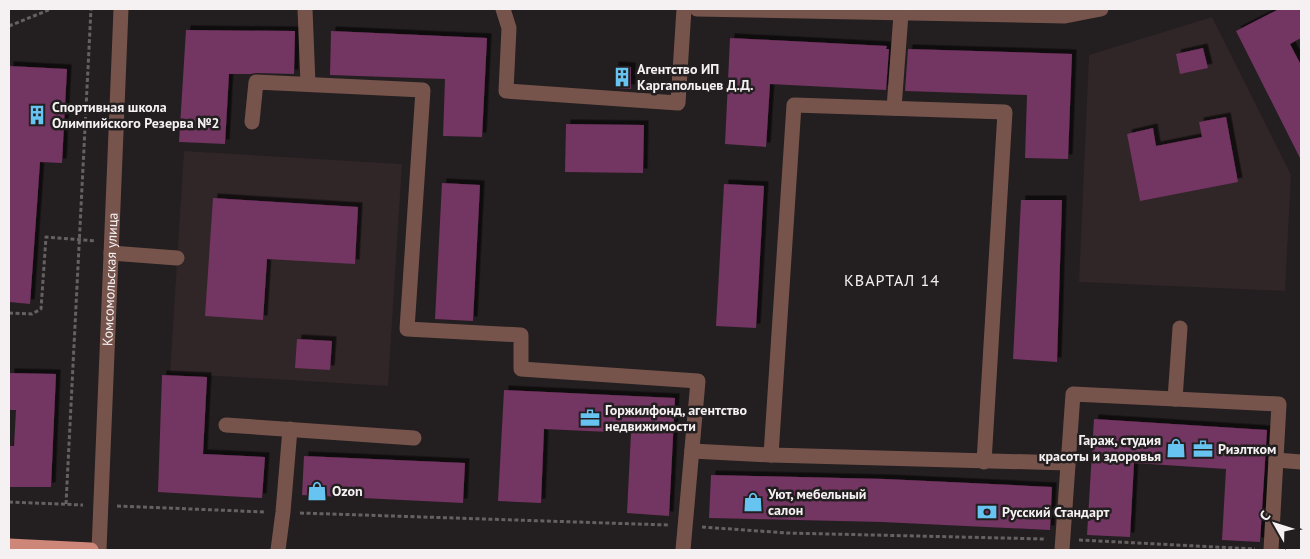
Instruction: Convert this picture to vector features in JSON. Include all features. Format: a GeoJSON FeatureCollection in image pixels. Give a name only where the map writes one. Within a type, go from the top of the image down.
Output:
{"type":"FeatureCollection","features":[{"type":"Feature","properties":{"kind":"main road"},"geometry":{"type":"LineString","coordinates":[[9,546],[91,550]]}},
{"type":"Feature","properties":{"kind":"street","name":"Комсомольская улица"},"geometry":{"type":"LineString","coordinates":[[99,550],[121,9]]}},
{"type":"Feature","properties":{"kind":"street"},"geometry":{"type":"LineString","coordinates":[[305,9],[308,84]]}},
{"type":"Feature","properties":{"kind":"street"},"geometry":{"type":"LineString","coordinates":[[503,9],[509,28],[506,91],[678,103],[684,9]]}},
{"type":"Feature","properties":{"kind":"street"},"geometry":{"type":"LineString","coordinates":[[697,9],[1065,16],[1100,9]]}},
{"type":"Feature","properties":{"kind":"street"},"geometry":{"type":"LineString","coordinates":[[894,108],[901,14]]}},
{"type":"Feature","properties":{"kind":"street"},"geometry":{"type":"LineString","coordinates":[[252,122],[256,82],[423,90],[407,329],[521,335],[521,369],[698,380],[683,550]]}},
{"type":"Feature","properties":{"kind":"street"},"geometry":{"type":"LineString","coordinates":[[771,455],[794,104],[1005,112],[984,462]]}},
{"type":"Feature","properties":{"kind":"street"},"geometry":{"type":"LineString","coordinates":[[111,248],[178,258]]}},
{"type":"Feature","properties":{"kind":"street"},"geometry":{"type":"LineString","coordinates":[[1175,399],[1180,328]]}},
{"type":"Feature","properties":{"kind":"street"},"geometry":{"type":"LineString","coordinates":[[1063,545],[1073,394],[1279,404],[1271,550]]}},
{"type":"Feature","properties":{"kind":"street"},"geometry":{"type":"LineString","coordinates":[[226,425],[414,438]]}},
{"type":"Feature","properties":{"kind":"street"},"geometry":{"type":"LineString","coordinates":[[278,550],[290,429]]}},
{"type":"Feature","properties":{"kind":"street"},"geometry":{"type":"LineString","coordinates":[[692,451],[984,462],[1068,463]]}},
{"type":"Feature","properties":{"kind":"street"},"geometry":{"type":"LineString","coordinates":[[1276,460],[1301,462]]}},
{"type":"Feature","properties":{"kind":"path"},"geometry":{"type":"LineString","coordinates":[[9,26],[52,9]]}},
{"type":"Feature","properties":{"kind":"path"},"geometry":{"type":"LineString","coordinates":[[66,504],[91,9]]}},
{"type":"Feature","properties":{"kind":"path"},"geometry":{"type":"LineString","coordinates":[[9,313],[32,314],[41,309],[46,237],[79,240],[111,248]]}},
{"type":"Feature","properties":{"kind":"path"},"geometry":{"type":"LineString","coordinates":[[9,502],[83,505]]}},
{"type":"Feature","properties":{"kind":"path"},"geometry":{"type":"LineString","coordinates":[[112,505],[685,526],[787,533],[1063,545],[1271,550]]}},
{"type":"Feature","properties":{"kind":"shaded area"},"geometry":{"type":"Polygon","coordinates":[[[1212,17],[1291,175],[1285,291],[1079,282],[1089,55],[1212,17]]]}},
{"type":"Feature","properties":{"kind":"shaded area"},"geometry":{"type":"Polygon","coordinates":[[[184,151],[402,164],[388,386],[170,373],[184,151]]]}},
{"type":"Feature","properties":{"kind":"building"},"geometry":{"type":"Polygon","coordinates":[[[1279,9],[1301,9],[1301,38],[1290,44],[1301,65],[1301,160],[1236,31],[1279,9]]]}},
{"type":"Feature","properties":{"kind":"building"},"geometry":{"type":"Polygon","coordinates":[[[186,30],[295,31],[294,74],[229,74],[225,144],[179,142],[186,30]]]}},
{"type":"Feature","properties":{"kind":"building"},"geometry":{"type":"Polygon","coordinates":[[[331,31],[487,38],[482,137],[443,136],[445,79],[330,75],[331,31]]]}},
{"type":"Feature","properties":{"kind":"building"},"geometry":{"type":"Polygon","coordinates":[[[730,38],[887,46],[886,49],[889,49],[886,90],[770,84],[766,147],[725,144],[730,38]]]}},
{"type":"Feature","properties":{"kind":"building"},"geometry":{"type":"Polygon","coordinates":[[[1203,48],[1208,68],[1180,74],[1176,54],[1203,48]]]}},
{"type":"Feature","properties":{"kind":"building"},"geometry":{"type":"Polygon","coordinates":[[[908,49],[1072,54],[1068,159],[1025,158],[1027,95],[905,91],[908,49]]]}},
{"type":"Feature","properties":{"kind":"building"},"geometry":{"type":"Polygon","coordinates":[[[9,66],[67,69],[62,163],[40,162],[30,304],[9,302],[9,66]]]}},
{"type":"Feature","properties":{"kind":"building","name":"Агентство ИП Каргапольцев Д.Д."},"geometry":{"type":"Polygon","coordinates":[[[614,66],[631,67],[631,89],[614,88],[614,66]]]}},
{"type":"Feature","properties":{"kind":"building"},"geometry":{"type":"Polygon","coordinates":[[[1226,117],[1238,182],[1140,201],[1127,134],[1153,128],[1156,146],[1202,137],[1199,122],[1226,117]]]}},
{"type":"Feature","properties":{"kind":"building"},"geometry":{"type":"Polygon","coordinates":[[[566,124],[644,125],[643,173],[565,172],[566,124]]]}},
{"type":"Feature","properties":{"kind":"building"},"geometry":{"type":"Polygon","coordinates":[[[442,183],[480,185],[473,321],[435,319],[442,183]]]}},
{"type":"Feature","properties":{"kind":"building"},"geometry":{"type":"Polygon","coordinates":[[[724,184],[764,186],[756,328],[716,326],[724,184]]]}},
{"type":"Feature","properties":{"kind":"building"},"geometry":{"type":"Polygon","coordinates":[[[213,198],[358,207],[355,264],[267,259],[263,320],[205,316],[213,198]]]}},
{"type":"Feature","properties":{"kind":"building"},"geometry":{"type":"Polygon","coordinates":[[[1021,200],[1062,200],[1057,362],[1013,359],[1021,200]]]}},
{"type":"Feature","properties":{"kind":"building"},"geometry":{"type":"Polygon","coordinates":[[[297,339],[332,341],[330,370],[295,368],[297,339]]]}},
{"type":"Feature","properties":{"kind":"building"},"geometry":{"type":"Polygon","coordinates":[[[10,373],[56,374],[51,487],[9,487],[9,446],[14,446],[16,410],[9,410],[10,373]]]}},
{"type":"Feature","properties":{"kind":"building"},"geometry":{"type":"Polygon","coordinates":[[[162,375],[207,377],[203,454],[265,457],[262,498],[158,492],[162,375]]]}},
{"type":"Feature","properties":{"kind":"building"},"geometry":{"type":"Polygon","coordinates":[[[504,390],[675,398],[669,516],[627,513],[631,433],[544,429],[541,503],[498,501],[504,390]]]}},
{"type":"Feature","properties":{"kind":"building"},"geometry":{"type":"Polygon","coordinates":[[[1094,419],[1267,430],[1260,542],[1222,540],[1226,469],[1134,463],[1130,537],[1087,535],[1094,419]]]}},
{"type":"Feature","properties":{"kind":"building"},"geometry":{"type":"Polygon","coordinates":[[[304,456],[465,463],[463,503],[302,495],[304,456]]]}},
{"type":"Feature","properties":{"kind":"building"},"geometry":{"type":"Polygon","coordinates":[[[711,475],[885,479],[1052,487],[1050,530],[882,522],[709,518],[711,475]]]}},
{"type":"Feature","properties":{"kind":"place","name":"Агентство ИП Каргапольцев Д.Д."},"geometry":{"type":"Point","coordinates":[622,77]}},
{"type":"Feature","properties":{"kind":"place","name":"Спортивная школа Олимпийского Резерва №2"},"geometry":{"type":"Point","coordinates":[37,115]}},
{"type":"Feature","properties":{"kind":"place","name":"Горжилфонд, агентство недвижимости"},"geometry":{"type":"Point","coordinates":[590,418]}},
{"type":"Feature","properties":{"kind":"place","name":"Гараж, студия красоты и здоровья"},"geometry":{"type":"Point","coordinates":[1176,448]}},
{"type":"Feature","properties":{"kind":"place","name":"Риэлтком"},"geometry":{"type":"Point","coordinates":[1203,449]}},
{"type":"Feature","properties":{"kind":"place","name":"Ozon"},"geometry":{"type":"Point","coordinates":[317,491]}},
{"type":"Feature","properties":{"kind":"place","name":"Уют, мебельный салон"},"geometry":{"type":"Point","coordinates":[753,502]}},
{"type":"Feature","properties":{"kind":"place","name":"Русский Стандарт"},"geometry":{"type":"Point","coordinates":[987,512]}},
{"type":"Feature","properties":{"kind":"district","name":"КВАРТАЛ 14"},"geometry":{"type":"Point","coordinates":[892,280]}}]}
